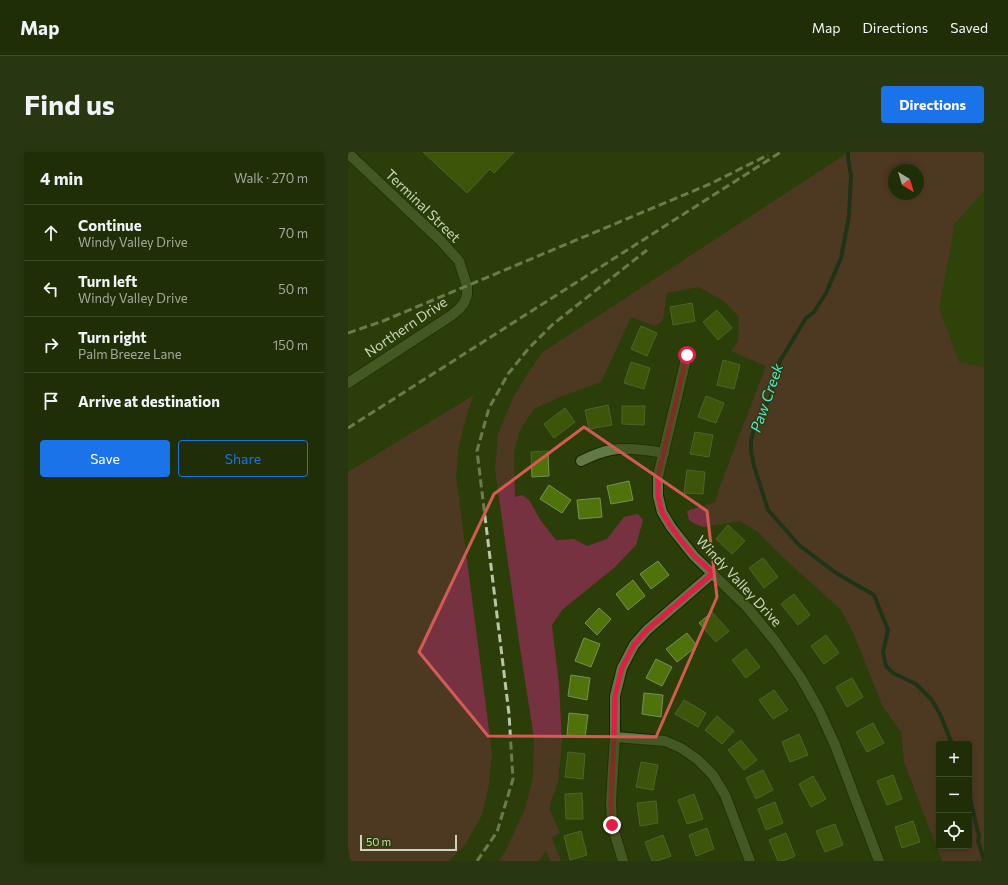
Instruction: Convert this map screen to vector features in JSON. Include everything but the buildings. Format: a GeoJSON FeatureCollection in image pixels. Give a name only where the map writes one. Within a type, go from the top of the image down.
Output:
{"type":"FeatureCollection","features":[{"type":"Feature","properties":{"kind":"street","name":"Terminal Street"},"geometry":{"type":"LineString","coordinates":[[348,153],[440,240],[459,261],[467,286]]}},
{"type":"Feature","properties":{"kind":"street","name":"Northern Drive"},"geometry":{"type":"LineString","coordinates":[[348,383],[452,315],[464,303],[467,295],[467,286]]}},
{"type":"Feature","properties":{"kind":"street","name":"Windy Valley Drive"},"geometry":{"type":"LineString","coordinates":[[687,355],[658,476],[658,496],[662,512],[671,527],[694,556],[747,607],[775,640],[801,678],[819,710],[835,745],[879,861]]}},
{"type":"Feature","properties":{"kind":"street"},"geometry":{"type":"LineString","coordinates":[[581,461],[595,454],[612,450],[643,449],[664,452]]}},
{"type":"Feature","properties":{"kind":"street"},"geometry":{"type":"LineString","coordinates":[[623,861],[612,825],[611,802],[615,696],[622,668],[634,645],[647,630],[713,573]]}},
{"type":"Feature","properties":{"kind":"street"},"geometry":{"type":"LineString","coordinates":[[614,737],[664,741],[681,748],[697,759],[713,775],[725,795],[750,861]]}},
{"type":"Feature","properties":{"kind":"highlighted area"},"geometry":{"type":"Polygon","coordinates":[[[584,427],[707,511],[717,597],[656,737],[488,736],[419,652],[494,494],[584,427]]]}},
{"type":"Feature","properties":{"kind":"shaded area"},"geometry":{"type":"Polygon","coordinates":[[[849,152],[984,152],[984,191],[955,223],[939,308],[959,362],[984,367],[984,861],[942,861],[937,849],[972,849],[972,741],[936,741],[936,845],[904,762],[901,732],[883,707],[853,632],[841,610],[786,560],[759,533],[740,521],[704,527],[689,520],[687,511],[715,502],[766,366],[731,351],[738,341],[739,317],[724,301],[698,287],[667,293],[663,320],[655,326],[631,317],[601,382],[560,397],[534,409],[520,430],[514,452],[515,497],[522,495],[529,500],[541,521],[556,540],[574,539],[587,546],[607,539],[624,517],[638,514],[643,520],[636,545],[615,567],[562,610],[552,625],[559,685],[562,742],[558,781],[549,808],[560,833],[552,838],[561,861],[550,861],[546,850],[539,861],[499,861],[505,852],[525,809],[533,777],[534,738],[495,469],[498,434],[513,398],[543,352],[849,152]]]}},
{"type":"Feature","properties":{"kind":"shaded area"},"geometry":{"type":"Polygon","coordinates":[[[984,152],[984,428],[876,287],[893,200],[924,200],[924,168],[984,152]]]}},
{"type":"Feature","properties":{"kind":"shaded area"},"geometry":{"type":"Polygon","coordinates":[[[474,395],[468,410],[459,445],[456,476],[492,753],[489,784],[482,815],[464,846],[448,861],[351,861],[348,846],[348,472],[474,395]]]}},
{"type":"Feature","properties":{"kind":"waterway","name":"Paw Creek"},"geometry":{"type":"LineString","coordinates":[[848,152],[851,175],[849,216],[841,258],[826,293],[814,312],[806,318],[780,361],[774,377],[771,396],[756,423],[751,440],[751,451],[754,466],[768,510],[799,545],[836,573],[874,595],[888,630],[883,652],[886,666],[893,673],[916,684],[931,699],[940,714],[951,741]]}},
{"type":"Feature","properties":{"kind":"waterway","name":"Paw Creek"},"geometry":{"type":"LineString","coordinates":[[972,807],[979,836],[978,841],[984,860]]}},
{"type":"Feature","properties":{"kind":"railway"},"geometry":{"type":"LineString","coordinates":[[348,428],[781,152]]}},
{"type":"Feature","properties":{"kind":"railway"},"geometry":{"type":"LineString","coordinates":[[348,333],[383,321],[710,184],[768,155]]}},
{"type":"Feature","properties":{"kind":"railway"},"geometry":{"type":"LineString","coordinates":[[477,861],[497,832],[513,779],[509,714],[477,451],[489,408],[508,374],[528,349],[552,325],[647,250]]}},
{"type":"Feature","properties":{"kind":"route"},"geometry":{"type":"LineString","coordinates":[[612,825],[611,802],[615,696],[622,668],[634,645],[647,630],[713,573],[694,556],[671,527],[662,512],[658,496],[658,476],[687,355]]}}]}
